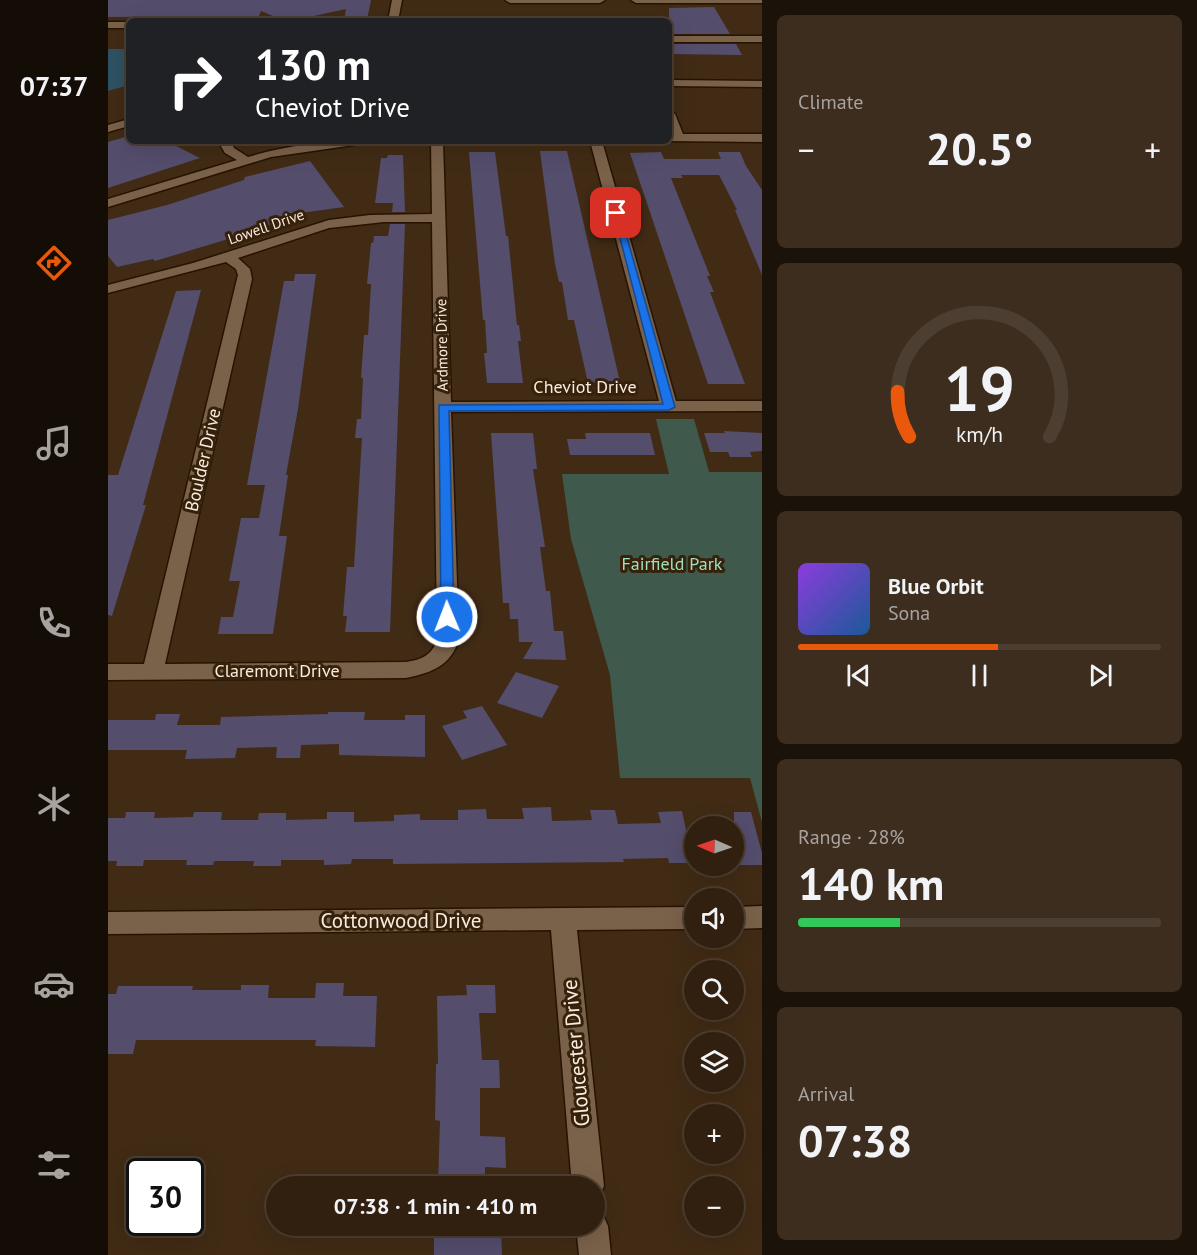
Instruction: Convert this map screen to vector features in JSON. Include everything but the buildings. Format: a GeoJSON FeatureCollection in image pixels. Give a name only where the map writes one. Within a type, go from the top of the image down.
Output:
{"type":"FeatureCollection","features":[{"type":"Feature","properties":{"kind":"street"},"geometry":{"type":"LineString","coordinates":[[394,18],[397,0]]}},
{"type":"Feature","properties":{"kind":"street"},"geometry":{"type":"LineString","coordinates":[[510,0],[600,0]]}},
{"type":"Feature","properties":{"kind":"street"},"geometry":{"type":"LineString","coordinates":[[606,0],[614,0]]}},
{"type":"Feature","properties":{"kind":"street"},"geometry":{"type":"LineString","coordinates":[[636,0],[762,0]]}},
{"type":"Feature","properties":{"kind":"street"},"geometry":{"type":"LineString","coordinates":[[108,25],[126,25]]}},
{"type":"Feature","properties":{"kind":"street"},"geometry":{"type":"LineString","coordinates":[[672,39],[762,39]]}},
{"type":"Feature","properties":{"kind":"street"},"geometry":{"type":"LineString","coordinates":[[672,83],[762,84]]}},
{"type":"Feature","properties":{"kind":"street"},"geometry":{"type":"LineString","coordinates":[[108,114],[126,122]]}},
{"type":"Feature","properties":{"kind":"street"},"geometry":{"type":"LineString","coordinates":[[108,129],[126,124]]}},
{"type":"Feature","properties":{"kind":"street"},"geometry":{"type":"LineString","coordinates":[[673,138],[762,138]]}},
{"type":"Feature","properties":{"kind":"street"},"geometry":{"type":"LineString","coordinates":[[226,144],[229,150],[245,160]]}},
{"type":"Feature","properties":{"kind":"street"},"geometry":{"type":"LineString","coordinates":[[108,203],[245,160],[328,144]]}},
{"type":"Feature","properties":{"kind":"street","name":"Ardmore Drive"},"geometry":{"type":"LineString","coordinates":[[437,144],[448,639],[442,655]]}},
{"type":"Feature","properties":{"kind":"street"},"geometry":{"type":"LineString","coordinates":[[597,144],[669,407]]}},
{"type":"Feature","properties":{"kind":"street","name":"Lowell Drive"},"geometry":{"type":"LineString","coordinates":[[108,289],[151,280],[228,258],[283,237],[331,224],[379,218],[439,218]]}},
{"type":"Feature","properties":{"kind":"street","name":"Boulder Drive"},"geometry":{"type":"LineString","coordinates":[[153,671],[246,274],[243,268],[228,258]]}},
{"type":"Feature","properties":{"kind":"street","name":"Cheviot Drive"},"geometry":{"type":"LineString","coordinates":[[443,407],[762,406]]}},
{"type":"Feature","properties":{"kind":"street","name":"Claremont Drive"},"geometry":{"type":"LineString","coordinates":[[108,672],[406,670],[422,668],[442,655]]}},
{"type":"Feature","properties":{"kind":"street"},"geometry":{"type":"LineString","coordinates":[[744,918],[762,917]]}},
{"type":"Feature","properties":{"kind":"street","name":"Cottonwood Drive"},"geometry":{"type":"LineString","coordinates":[[108,922],[684,918]]}},
{"type":"Feature","properties":{"kind":"street","name":"Gloucester Drive"},"geometry":{"type":"LineString","coordinates":[[563,920],[587,1176]]}},
{"type":"Feature","properties":{"kind":"street"},"geometry":{"type":"LineString","coordinates":[[593,1236],[595,1255]]}},
{"type":"Feature","properties":{"kind":"green space","name":"Fairfield Park"},"geometry":{"type":"Polygon","coordinates":[[[656,419],[694,419],[709,472],[762,472],[762,822],[750,778],[620,778],[610,675],[571,539],[562,474],[669,474],[656,419]]]}},
{"type":"Feature","properties":{"kind":"water"},"geometry":{"type":"Polygon","coordinates":[[[108,49],[126,49],[126,86],[108,91],[108,49]]]}},
{"type":"Feature","properties":{"kind":"route"},"geometry":{"type":"LineString","coordinates":[[447,617],[443,407],[669,407],[616,213]]}}]}
